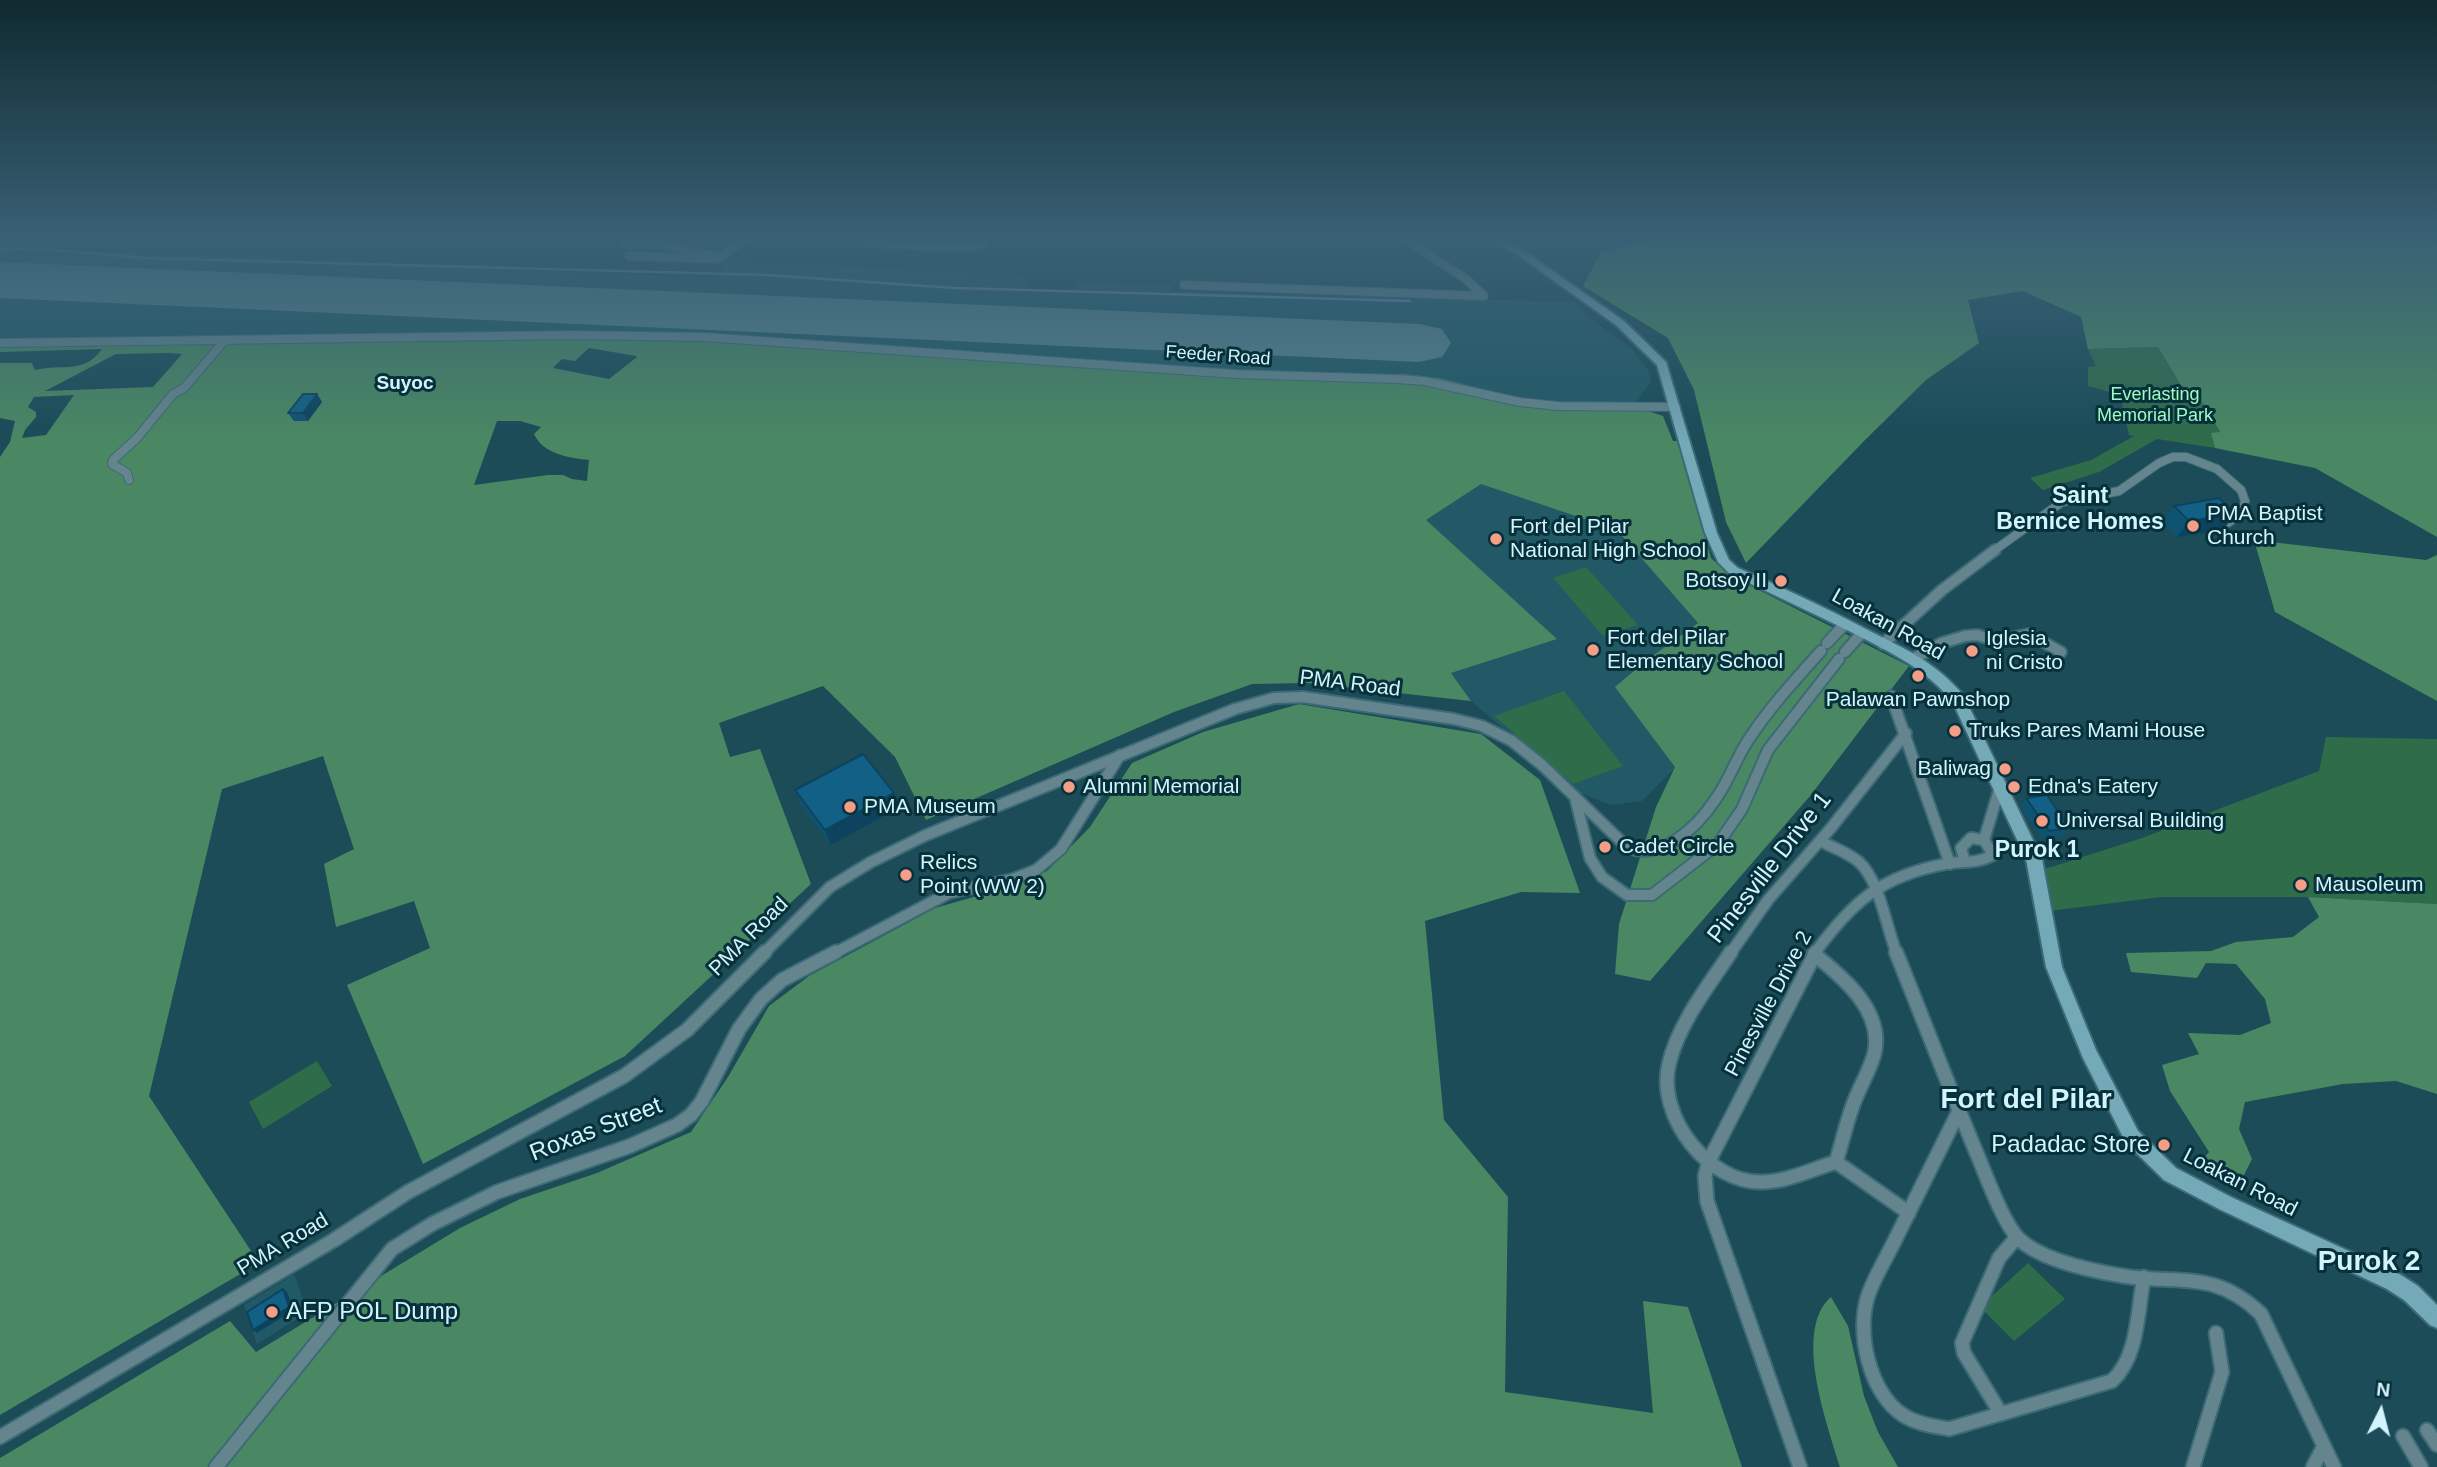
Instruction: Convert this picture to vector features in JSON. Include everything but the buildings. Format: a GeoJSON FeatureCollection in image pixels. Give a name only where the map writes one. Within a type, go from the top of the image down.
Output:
{"type":"FeatureCollection","features":[{"type":"Feature","properties":{"kind":"main road","name":"Loakan Road"},"geometry":{"type":"LineString","coordinates":[[1597,306],[1645,345],[1662,364],[1711,533],[1724,562],[1734,571],[1913,659],[1943,680],[1954,692],[2039,876],[2053,967],[2089,1053],[2132,1137],[2170,1174],[2225,1203],[2394,1282],[2411,1293],[2437,1318]]}},
{"type":"Feature","properties":{"kind":"street","name":"Feeder Road"},"geometry":{"type":"LineString","coordinates":[[0,343],[573,335],[704,337],[1236,374],[1397,379],[1558,406],[1676,407]]}},
{"type":"Feature","properties":{"kind":"street"},"geometry":{"type":"LineString","coordinates":[[129,480],[127,473],[115,467],[113,460],[137,438],[173,394],[184,388],[225,340]]}},
{"type":"Feature","properties":{"kind":"street"},"geometry":{"type":"LineString","coordinates":[[1883,644],[1984,556],[2035,523],[2055,506],[2078,498],[2120,491],[2168,458],[2181,456],[2200,460],[2219,469],[2237,484],[2245,496],[2245,507],[2239,517],[2228,523]]}},
{"type":"Feature","properties":{"kind":"street","name":"PMA Road"},"geometry":{"type":"LineString","coordinates":[[0,1437],[334,1240],[408,1192],[624,1076],[687,1030],[830,887],[871,862],[924,836],[1235,709],[1274,698],[1303,697],[1454,719],[1482,726],[1512,741],[1532,757],[1628,848],[1641,853],[1660,850],[1683,835],[1715,801],[1748,740],[1798,676],[1845,624]]}},
{"type":"Feature","properties":{"kind":"street"},"geometry":{"type":"LineString","coordinates":[[1576,801],[1590,858],[1602,877],[1627,895],[1652,895],[1718,844],[1742,809],[1768,750],[1816,686],[1862,633]]}},
{"type":"Feature","properties":{"kind":"street"},"geometry":{"type":"LineString","coordinates":[[1913,659],[1942,643],[1970,635],[1997,642],[2029,634],[2061,652]]}},
{"type":"Feature","properties":{"kind":"street"},"geometry":{"type":"LineString","coordinates":[[1798,676],[1816,686]]}},
{"type":"Feature","properties":{"kind":"street"},"geometry":{"type":"LineString","coordinates":[[1891,696],[1950,864]]}},
{"type":"Feature","properties":{"kind":"street","name":"Pinesville Drive 1"},"geometry":{"type":"LineString","coordinates":[[1836,1162],[1766,1182],[1747,1183],[1732,1177],[1689,1143],[1675,1120],[1667,1097],[1667,1072],[1681,1034],[1733,947],[1763,906],[1820,841],[1906,733]]}},
{"type":"Feature","properties":{"kind":"street","name":"Roxas Street"},"geometry":{"type":"LineString","coordinates":[[216,1467],[392,1249],[425,1226],[456,1210],[537,1176],[662,1135],[695,1113],[736,1034],[761,998],[782,980],[949,893],[1013,879],[1036,870],[1060,849],[1120,755]]}},
{"type":"Feature","properties":{"kind":"street","name":"Pinesville Drive 2"},"geometry":{"type":"LineString","coordinates":[[1709,1161],[1814,954],[1853,906],[1876,885],[1902,874],[1950,864],[1982,863],[1993,855],[1984,840],[2000,787]]}},
{"type":"Feature","properties":{"kind":"street"},"geometry":{"type":"LineString","coordinates":[[1820,841],[1859,862],[1876,885],[1886,926],[1959,1111],[1992,1191],[2017,1237],[2029,1247],[2072,1264],[2124,1276],[2210,1282],[2243,1297],[2261,1314],[2334,1467]]}},
{"type":"Feature","properties":{"kind":"street"},"geometry":{"type":"LineString","coordinates":[[1814,954],[1850,984],[1875,1032],[1874,1052],[1852,1108],[1836,1162],[1909,1213]]}},
{"type":"Feature","properties":{"kind":"street"},"geometry":{"type":"LineString","coordinates":[[1959,1111],[1868,1295],[1863,1323],[1864,1344],[1884,1399],[1901,1415],[1923,1425],[1949,1429],[2066,1396],[2121,1376],[2133,1343],[2144,1277]]}},
{"type":"Feature","properties":{"kind":"street"},"geometry":{"type":"LineString","coordinates":[[1709,1161],[1705,1176],[1707,1201],[1800,1467]]}},
{"type":"Feature","properties":{"kind":"street"},"geometry":{"type":"LineString","coordinates":[[2001,1414],[1964,1353],[1962,1343],[1999,1258],[2017,1237]]}},
{"type":"Feature","properties":{"kind":"street"},"geometry":{"type":"LineString","coordinates":[[2193,1467],[2222,1372],[2216,1333]]}},
{"type":"Feature","properties":{"kind":"street"},"geometry":{"type":"LineString","coordinates":[[2427,1430],[2437,1445]]}},
{"type":"Feature","properties":{"kind":"street"},"geometry":{"type":"LineString","coordinates":[[2403,1436],[2421,1467]]}},
{"type":"Feature","properties":{"kind":"street"},"geometry":{"type":"LineString","coordinates":[[2313,1467],[2324,1446]]}},
{"type":"Feature","properties":{"kind":"shaded area"},"geometry":{"type":"Polygon","coordinates":[[[0,306],[1579,306],[1596,323],[1633,350],[1649,372],[1651,381],[1634,406],[1601,406],[1528,400],[1439,378],[1406,374],[1242,372],[725,334],[632,332],[0,339],[0,306]]]}},
{"type":"Feature","properties":{"kind":"shaded area","name":"Fort del Pilar Elementary School"},"geometry":{"type":"Polygon","coordinates":[[[1481,483],[1617,530],[1699,624],[1647,660],[1676,767],[1642,801],[1611,805],[1577,792],[1471,701],[1451,673],[1556,639],[1425,520],[1481,483]]]}},
{"type":"Feature","properties":{"kind":"shaded area"},"geometry":{"type":"Polygon","coordinates":[[[294,1274],[308,1312],[257,1344],[244,1305],[294,1274]]]}},
{"type":"Feature","properties":{"kind":"green space"},"geometry":{"type":"Polygon","coordinates":[[[1616,306],[1970,306],[1979,343],[1926,380],[1746,563],[1726,522],[1694,390],[1668,338],[1616,306]]]}},
{"type":"Feature","properties":{"kind":"green space"},"geometry":{"type":"Polygon","coordinates":[[[2057,306],[2437,306],[2437,537],[2315,468],[2215,448],[2211,433],[2220,432],[2199,397],[2180,384],[2158,347],[2088,349],[2081,317],[2057,306]]]}},
{"type":"Feature","properties":{"kind":"green space"},"geometry":{"type":"Polygon","coordinates":[[[632,332],[725,334],[1242,372],[1406,374],[1439,378],[1528,400],[1634,406],[1663,416],[1673,441],[1678,441],[1711,558],[1729,575],[1909,666],[1810,796],[1650,981],[1615,974],[1619,924],[1656,807],[1675,767],[1615,687],[1698,623],[1617,530],[1481,484],[1426,520],[1557,639],[1451,673],[1471,701],[1307,683],[1252,684],[1174,712],[926,820],[895,757],[823,686],[719,723],[730,757],[760,749],[811,884],[625,1056],[423,1164],[347,985],[430,948],[414,901],[336,927],[324,864],[354,849],[323,756],[222,789],[149,1096],[259,1263],[0,1415],[0,457],[10,442],[15,421],[0,418],[0,363],[32,363],[35,370],[72,367],[88,362],[102,349],[0,352],[0,339],[632,332]],[[589,348],[575,361],[562,359],[553,368],[609,379],[637,357],[589,348]],[[116,354],[45,391],[153,387],[182,354],[116,354]],[[74,395],[34,397],[28,407],[36,412],[36,417],[22,438],[46,435],[74,395]],[[497,421],[474,485],[548,475],[563,475],[587,481],[589,460],[565,456],[544,446],[534,434],[541,427],[520,421],[497,421]]]}},
{"type":"Feature","properties":{"kind":"green space","name":"Everlasting Memorial Park"},"geometry":{"type":"Polygon","coordinates":[[[2158,347],[2180,384],[2199,397],[2220,433],[2212,434],[2215,448],[2157,439],[2099,472],[2043,490],[2030,478],[2091,460],[2134,436],[2129,435],[2120,395],[2088,386],[2088,367],[2096,366],[2088,349],[2158,347]]]}},
{"type":"Feature","properties":{"kind":"green space"},"geometry":{"type":"Polygon","coordinates":[[[2254,540],[2426,560],[2437,555],[2437,701],[2275,612],[2254,540]]]}},
{"type":"Feature","properties":{"kind":"green space"},"geometry":{"type":"Polygon","coordinates":[[[1586,567],[1638,625],[1603,636],[1553,578],[1586,567]]]}},
{"type":"Feature","properties":{"kind":"green space"},"geometry":{"type":"Polygon","coordinates":[[[1564,691],[1623,766],[1573,784],[1494,716],[1564,691]]]}},
{"type":"Feature","properties":{"kind":"green space"},"geometry":{"type":"Polygon","coordinates":[[[1299,704],[1481,734],[1540,780],[1580,893],[1521,892],[1425,921],[1444,1120],[1508,1197],[1505,1392],[1653,1413],[1643,1301],[1688,1307],[1742,1467],[0,1467],[0,1458],[230,1321],[256,1352],[460,1228],[520,1199],[597,1173],[691,1132],[728,1077],[769,1006],[809,976],[935,908],[998,890],[1047,871],[1090,827],[1132,763],[1203,732],[1299,704]]]}},
{"type":"Feature","properties":{"kind":"green space"},"geometry":{"type":"Polygon","coordinates":[[[2326,737],[2437,739],[2437,904],[2308,897],[2161,897],[2049,911],[2041,867],[2048,868],[2142,838],[2319,771],[2326,737]]]}},
{"type":"Feature","properties":{"kind":"green space"},"geometry":{"type":"Polygon","coordinates":[[[2308,897],[2437,904],[2437,1094],[2396,1081],[2343,1084],[2245,1102],[2239,1129],[2252,1159],[2237,1189],[2197,1166],[2209,1152],[2170,1091],[2162,1065],[2199,1054],[2188,1033],[2240,1035],[2271,1023],[2265,999],[2236,964],[2206,963],[2197,978],[2131,972],[2126,953],[2211,951],[2236,942],[2293,937],[2319,917],[2308,897]]]}},
{"type":"Feature","properties":{"kind":"green space"},"geometry":{"type":"Polygon","coordinates":[[[317,1061],[332,1086],[263,1129],[249,1102],[317,1061]]]}},
{"type":"Feature","properties":{"kind":"green space"},"geometry":{"type":"Polygon","coordinates":[[[2028,1263],[2065,1299],[2014,1341],[1980,1307],[2028,1263]]]}},
{"type":"Feature","properties":{"kind":"green space"},"geometry":{"type":"Polygon","coordinates":[[[1831,1297],[1848,1326],[1864,1396],[1878,1432],[1898,1467],[1840,1467],[1816,1379],[1814,1355],[1814,1332],[1820,1312],[1831,1297]]]}},
{"type":"Feature","properties":{"kind":"runway"},"geometry":{"type":"LineString","coordinates":[[596,306],[1419,343]]}},
{"type":"Feature","properties":{"kind":"place","name":"PMA Baptist Church"},"geometry":{"type":"Point","coordinates":[2193,526]}},
{"type":"Feature","properties":{"kind":"place","name":"Fort del Pilar National High School"},"geometry":{"type":"Point","coordinates":[1496,539]}},
{"type":"Feature","properties":{"kind":"place","name":"Botsoy II"},"geometry":{"type":"Point","coordinates":[1781,581]}},
{"type":"Feature","properties":{"kind":"place","name":"Fort del Pilar Elementary School"},"geometry":{"type":"Point","coordinates":[1593,650]}},
{"type":"Feature","properties":{"kind":"place","name":"Iglesia ni Cristo"},"geometry":{"type":"Point","coordinates":[1972,651]}},
{"type":"Feature","properties":{"kind":"place","name":"Palawan Pawnshop"},"geometry":{"type":"Point","coordinates":[1918,676]}},
{"type":"Feature","properties":{"kind":"place","name":"Truks Pares Mami House"},"geometry":{"type":"Point","coordinates":[1955,731]}},
{"type":"Feature","properties":{"kind":"place","name":"Baliwag"},"geometry":{"type":"Point","coordinates":[2005,769]}},
{"type":"Feature","properties":{"kind":"place","name":"Alumni Memorial"},"geometry":{"type":"Point","coordinates":[1069,787]}},
{"type":"Feature","properties":{"kind":"place","name":"Edna's Eatery"},"geometry":{"type":"Point","coordinates":[2014,787]}},
{"type":"Feature","properties":{"kind":"place","name":"PMA Museum"},"geometry":{"type":"Point","coordinates":[850,807]}},
{"type":"Feature","properties":{"kind":"place","name":"Universal Building"},"geometry":{"type":"Point","coordinates":[2042,821]}},
{"type":"Feature","properties":{"kind":"place","name":"Cadet Circle"},"geometry":{"type":"Point","coordinates":[1605,847]}},
{"type":"Feature","properties":{"kind":"place","name":"Relics Point (WW 2)"},"geometry":{"type":"Point","coordinates":[906,875]}},
{"type":"Feature","properties":{"kind":"place","name":"Mausoleum"},"geometry":{"type":"Point","coordinates":[2301,885]}},
{"type":"Feature","properties":{"kind":"place","name":"Padadac Store"},"geometry":{"type":"Point","coordinates":[2164,1145]}},
{"type":"Feature","properties":{"kind":"place","name":"AFP POL Dump"},"geometry":{"type":"Point","coordinates":[272,1312]}},
{"type":"Feature","properties":{"kind":"district","name":"Suyoc"},"geometry":{"type":"Point","coordinates":[405,384]}},
{"type":"Feature","properties":{"kind":"district","name":"Saint Bernice Homes"},"geometry":{"type":"Point","coordinates":[2080,510]}},
{"type":"Feature","properties":{"kind":"district","name":"Purok 1"},"geometry":{"type":"Point","coordinates":[2037,851]}},
{"type":"Feature","properties":{"kind":"district","name":"Fort del Pilar"},"geometry":{"type":"Point","coordinates":[2026,1100]}},
{"type":"Feature","properties":{"kind":"district","name":"Purok 2"},"geometry":{"type":"Point","coordinates":[2369,1262]}}]}
